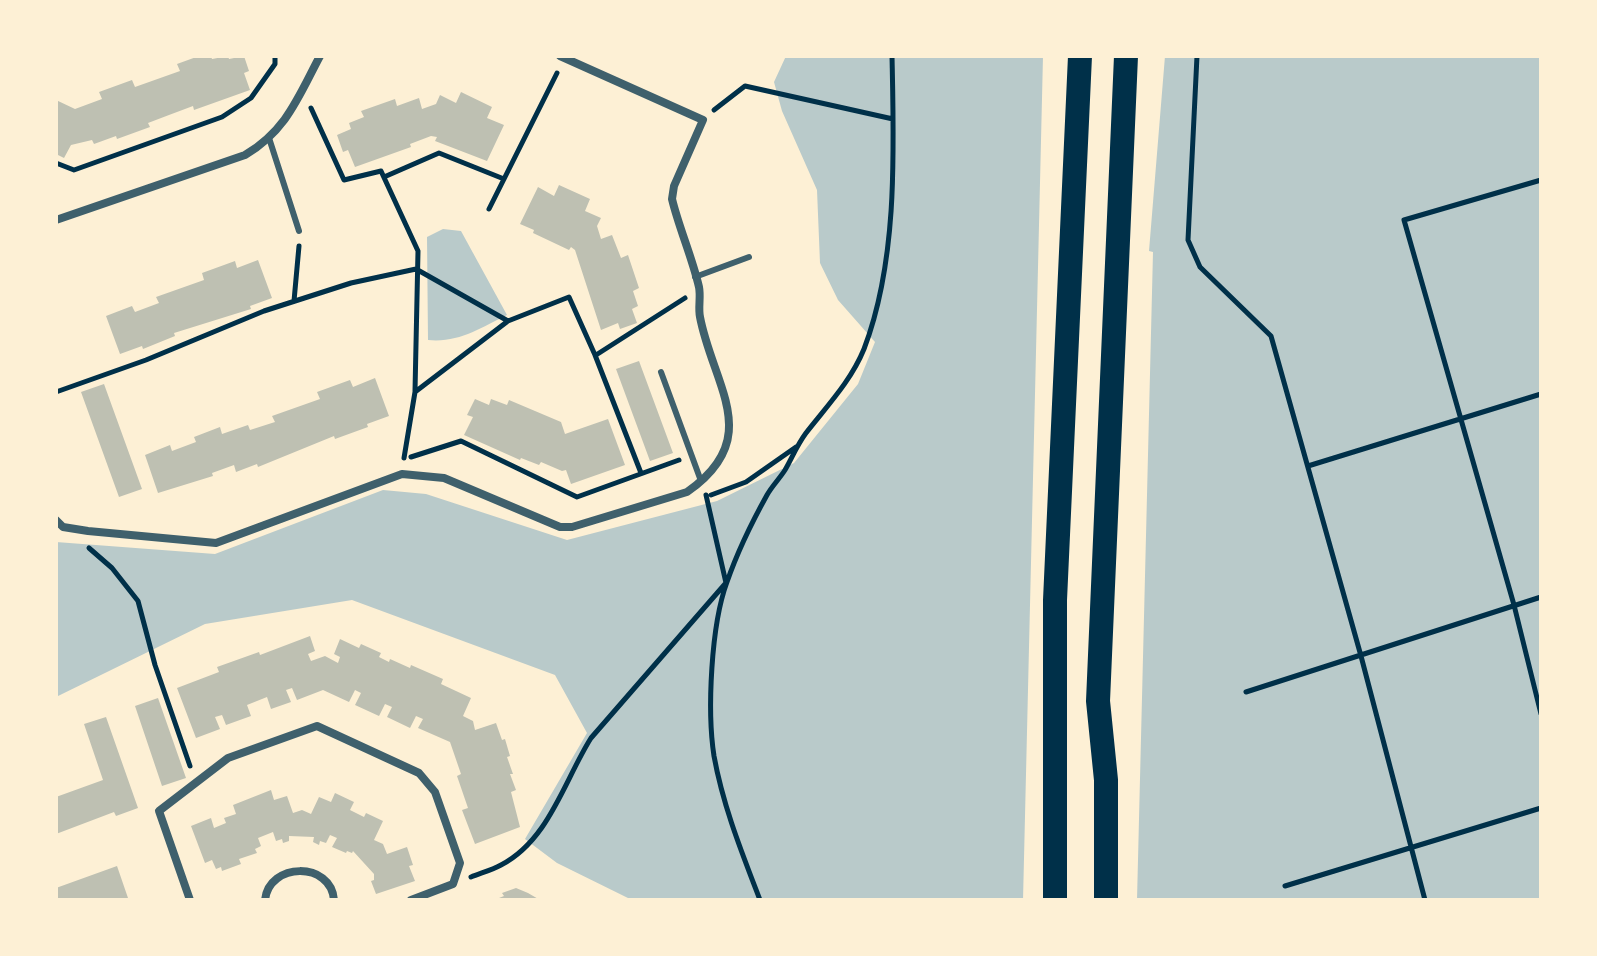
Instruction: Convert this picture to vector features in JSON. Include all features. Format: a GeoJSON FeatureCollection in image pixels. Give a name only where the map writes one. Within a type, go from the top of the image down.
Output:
{"type":"FeatureCollection","features":[{"type":"Feature","properties":{"kind":"highway"},"geometry":{"type":"LineString","coordinates":[[1055,900],[1055,600],[1080,56]]}},
{"type":"Feature","properties":{"kind":"highway"},"geometry":{"type":"LineString","coordinates":[[1106,900],[1105,745],[1098,701],[1126,56]]}},
{"type":"Feature","properties":{"kind":"street"},"geometry":{"type":"LineString","coordinates":[[56,220],[245,155],[280,128],[320,56]]}},
{"type":"Feature","properties":{"kind":"street"},"geometry":{"type":"LineString","coordinates":[[56,520],[63,527],[216,543],[402,474],[444,478],[560,527],[572,527],[687,492],[701,483],[714,471],[722,457],[729,436],[730,420],[728,403],[700,316],[699,289],[672,199],[674,186],[703,120],[562,57]]}},
{"type":"Feature","properties":{"kind":"street"},"geometry":{"type":"LineString","coordinates":[[190,900],[159,811],[228,758],[317,726],[419,773],[435,792],[460,863],[453,884],[411,900]]}},
{"type":"Feature","properties":{"kind":"street"},"geometry":{"type":"LineString","coordinates":[[265,900],[274,880],[290,871],[307,871],[326,878],[334,892],[334,900]]}},
{"type":"Feature","properties":{"kind":"lane"},"geometry":{"type":"LineString","coordinates":[[269,138],[299,231]]}},
{"type":"Feature","properties":{"kind":"lane"},"geometry":{"type":"LineString","coordinates":[[695,277],[749,257]]}},
{"type":"Feature","properties":{"kind":"lane"},"geometry":{"type":"LineString","coordinates":[[661,372],[701,483]]}},
{"type":"Feature","properties":{"kind":"path"},"geometry":{"type":"LineString","coordinates":[[56,163],[74,170],[222,117],[251,98],[275,64],[275,56]]}},
{"type":"Feature","properties":{"kind":"path"},"geometry":{"type":"LineString","coordinates":[[760,900],[722,791],[711,730],[718,619],[726,584],[768,494],[797,446],[856,367],[877,309],[888,246],[892,56]]}},
{"type":"Feature","properties":{"kind":"path"},"geometry":{"type":"LineString","coordinates":[[1197,56],[1188,240],[1200,267],[1271,336],[1361,656],[1425,900]]}},
{"type":"Feature","properties":{"kind":"path"},"geometry":{"type":"LineString","coordinates":[[489,209],[562,57]]}},
{"type":"Feature","properties":{"kind":"path"},"geometry":{"type":"LineString","coordinates":[[703,120],[745,86],[893,119]]}},
{"type":"Feature","properties":{"kind":"path"},"geometry":{"type":"LineString","coordinates":[[303,88],[344,180],[381,171],[418,251],[415,392],[404,459],[461,441],[577,497],[691,455]]}},
{"type":"Feature","properties":{"kind":"path"},"geometry":{"type":"LineString","coordinates":[[384,177],[439,153],[504,179]]}},
{"type":"Feature","properties":{"kind":"path"},"geometry":{"type":"LineString","coordinates":[[1541,180],[1404,220],[1514,605],[1541,714]]}},
{"type":"Feature","properties":{"kind":"path"},"geometry":{"type":"LineString","coordinates":[[294,301],[299,231]]}},
{"type":"Feature","properties":{"kind":"path"},"geometry":{"type":"LineString","coordinates":[[56,392],[294,301],[351,283],[416,269],[508,321]]}},
{"type":"Feature","properties":{"kind":"path"},"geometry":{"type":"LineString","coordinates":[[595,355],[699,289]]}},
{"type":"Feature","properties":{"kind":"path"},"geometry":{"type":"LineString","coordinates":[[415,392],[508,321],[569,297],[641,473]]}},
{"type":"Feature","properties":{"kind":"path"},"geometry":{"type":"LineString","coordinates":[[1308,466],[1541,394]]}},
{"type":"Feature","properties":{"kind":"path"},"geometry":{"type":"LineString","coordinates":[[706,497],[746,482],[797,446]]}},
{"type":"Feature","properties":{"kind":"path"},"geometry":{"type":"LineString","coordinates":[[701,483],[726,584]]}},
{"type":"Feature","properties":{"kind":"path"},"geometry":{"type":"LineString","coordinates":[[63,527],[112,568],[138,601],[155,665],[196,782]]}},
{"type":"Feature","properties":{"kind":"path"},"geometry":{"type":"LineString","coordinates":[[453,884],[502,865],[535,836],[546,822],[591,738],[726,584]]}},
{"type":"Feature","properties":{"kind":"path"},"geometry":{"type":"LineString","coordinates":[[1246,692],[1541,597]]}},
{"type":"Feature","properties":{"kind":"path"},"geometry":{"type":"LineString","coordinates":[[1285,886],[1541,808]]}},
{"type":"Feature","properties":{"kind":"shaded area"},"geometry":{"type":"Polygon","coordinates":[[[786,56],[1043,56],[1023,900],[632,900],[557,863],[525,839],[587,733],[555,675],[352,600],[205,624],[56,697],[56,542],[215,554],[383,490],[426,494],[567,540],[717,501],[794,463],[858,384],[875,342],[838,300],[820,263],[817,190],[782,111],[774,82],[786,56]]]}},
{"type":"Feature","properties":{"kind":"shaded area"},"geometry":{"type":"Polygon","coordinates":[[[1165,56],[1541,56],[1541,900],[1137,900],[1153,252],[1149,251],[1165,56]]]}},
{"type":"Feature","properties":{"kind":"shaded area"},"geometry":{"type":"Polygon","coordinates":[[[443,229],[461,231],[507,315],[460,337],[428,340],[427,237],[443,229]]]}},
{"type":"Feature","properties":{"kind":"building"},"geometry":{"type":"Polygon","coordinates":[[[199,56],[211,56],[212,59],[228,56],[229,59],[244,56],[249,71],[244,73],[250,90],[194,110],[193,106],[117,139],[116,136],[94,144],[92,140],[71,145],[64,158],[56,154],[56,100],[75,109],[102,99],[99,92],[132,80],[135,87],[180,71],[177,64],[199,56]]]}},
{"type":"Feature","properties":{"kind":"building"},"geometry":{"type":"Polygon","coordinates":[[[461,92],[492,107],[487,118],[504,125],[487,161],[435,141],[437,137],[431,136],[410,144],[411,147],[355,167],[348,150],[343,152],[337,135],[351,129],[349,123],[364,117],[361,111],[395,99],[397,106],[419,98],[422,109],[436,104],[440,95],[456,103],[461,92]]]}},
{"type":"Feature","properties":{"kind":"building"},"geometry":{"type":"Polygon","coordinates":[[[559,185],[590,199],[585,211],[601,218],[597,226],[601,239],[612,235],[621,258],[628,255],[639,288],[633,291],[638,306],[632,309],[637,323],[620,329],[618,323],[601,330],[575,250],[533,233],[534,230],[520,224],[538,187],[554,196],[559,185]]]}},
{"type":"Feature","properties":{"kind":"building"},"geometry":{"type":"Polygon","coordinates":[[[258,260],[272,298],[250,306],[251,309],[174,333],[175,336],[143,349],[142,346],[120,354],[106,316],[132,306],[135,312],[159,303],[156,297],[204,280],[202,273],[235,261],[237,268],[258,260]]]}},
{"type":"Feature","properties":{"kind":"building"},"geometry":{"type":"Polygon","coordinates":[[[639,361],[673,453],[650,461],[616,369],[639,361]]]}},
{"type":"Feature","properties":{"kind":"building"},"geometry":{"type":"Polygon","coordinates":[[[375,378],[389,416],[367,424],[368,427],[335,439],[334,436],[258,467],[257,464],[236,472],[234,465],[212,473],[213,476],[158,493],[145,455],[170,445],[172,451],[196,442],[194,437],[220,427],[222,434],[248,425],[250,430],[275,422],[272,416],[320,399],[317,392],[350,380],[353,387],[375,378]]]}},
{"type":"Feature","properties":{"kind":"building"},"geometry":{"type":"Polygon","coordinates":[[[104,384],[142,489],[119,497],[81,392],[104,384]]]}},
{"type":"Feature","properties":{"kind":"building"},"geometry":{"type":"Polygon","coordinates":[[[475,399],[489,405],[491,399],[507,405],[509,400],[561,422],[565,434],[608,419],[625,465],[571,484],[566,470],[541,462],[539,465],[520,460],[464,435],[473,417],[467,415],[475,399]]]}},
{"type":"Feature","properties":{"kind":"building"},"geometry":{"type":"Polygon","coordinates":[[[310,636],[315,651],[308,654],[311,661],[325,656],[338,663],[340,657],[334,654],[340,639],[381,653],[379,657],[389,662],[390,659],[410,668],[411,665],[443,679],[441,684],[471,698],[463,716],[473,721],[475,730],[496,723],[502,740],[505,739],[513,774],[510,774],[516,790],[511,792],[520,827],[475,844],[462,810],[468,808],[450,742],[418,728],[423,719],[416,716],[410,728],[387,717],[392,707],[385,704],[379,716],[355,705],[361,693],[355,690],[349,702],[323,690],[297,700],[292,688],[286,690],[291,702],[271,709],[267,697],[247,705],[251,716],[226,725],[222,715],[215,717],[220,729],[196,738],[177,688],[219,672],[217,667],[310,636]]]}},
{"type":"Feature","properties":{"kind":"building"},"geometry":{"type":"Polygon","coordinates":[[[158,698],[186,778],[162,786],[135,706],[158,698]]]}},
{"type":"Feature","properties":{"kind":"building"},"geometry":{"type":"Polygon","coordinates":[[[106,717],[138,808],[116,816],[114,812],[56,834],[56,797],[103,780],[84,724],[106,717]]]}},
{"type":"Feature","properties":{"kind":"building"},"geometry":{"type":"Polygon","coordinates":[[[271,790],[274,800],[287,796],[293,813],[302,810],[311,814],[319,797],[331,802],[335,793],[354,802],[350,810],[383,821],[374,840],[383,844],[387,854],[407,847],[413,865],[409,866],[415,881],[376,894],[371,881],[374,874],[353,851],[346,853],[332,847],[337,838],[330,835],[326,843],[320,841],[319,845],[313,842],[314,837],[289,836],[289,841],[283,843],[282,839],[276,841],[273,832],[258,838],[261,846],[255,849],[257,853],[239,859],[241,864],[222,871],[221,867],[216,869],[212,860],[205,863],[191,826],[211,818],[214,828],[226,823],[224,818],[236,814],[233,805],[271,790]]]}},
{"type":"Feature","properties":{"kind":"building"},"geometry":{"type":"Polygon","coordinates":[[[117,866],[128,898],[56,900],[56,888],[117,866]]]}},
{"type":"Feature","properties":{"kind":"building"},"geometry":{"type":"Polygon","coordinates":[[[516,888],[528,893],[540,900],[494,900],[516,888]]]}}]}
